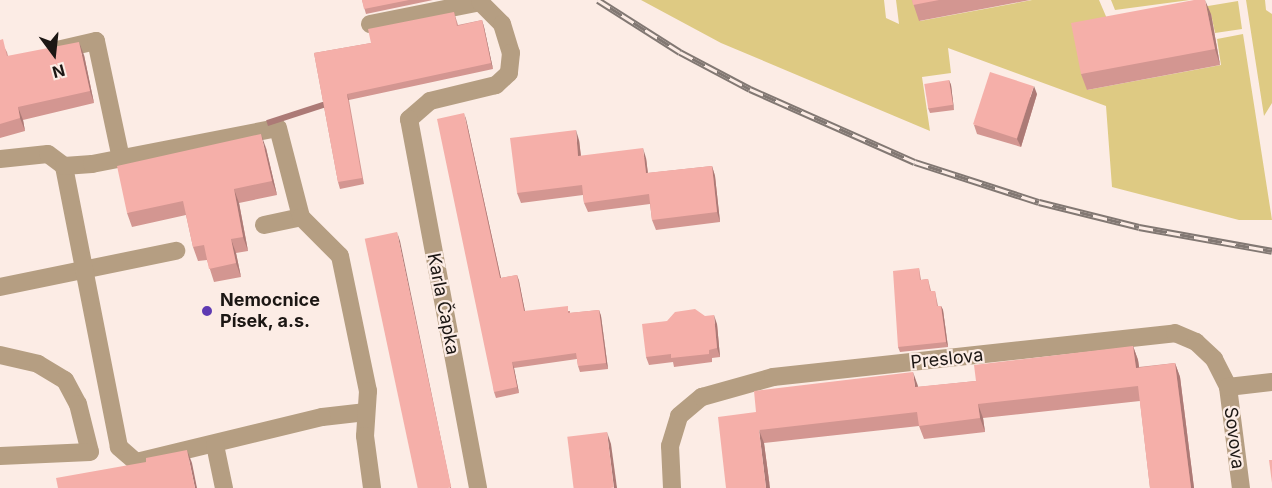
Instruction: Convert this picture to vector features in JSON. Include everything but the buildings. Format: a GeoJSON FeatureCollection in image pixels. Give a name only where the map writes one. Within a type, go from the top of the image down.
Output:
{"type":"FeatureCollection","features":[{"type":"Feature","properties":{"kind":"street","name":"Karla Čapka"},"geometry":{"type":"LineString","coordinates":[[370,24],[480,2],[502,24],[511,53],[509,73],[495,85],[430,101],[409,119],[478,488]]}},
{"type":"Feature","properties":{"kind":"street"},"geometry":{"type":"LineString","coordinates":[[40,53],[96,41],[121,159]]}},
{"type":"Feature","properties":{"kind":"street"},"geometry":{"type":"LineString","coordinates":[[64,166],[121,159],[278,128],[301,217],[340,256],[368,391],[365,436],[372,488]]}},
{"type":"Feature","properties":{"kind":"street"},"geometry":{"type":"LineString","coordinates":[[0,159],[48,154],[64,166],[82,270],[119,447],[136,462],[216,445],[321,417],[366,412]]}},
{"type":"Feature","properties":{"kind":"street"},"geometry":{"type":"LineString","coordinates":[[264,225],[301,217]]}},
{"type":"Feature","properties":{"kind":"street"},"geometry":{"type":"LineString","coordinates":[[0,287],[176,251]]}},
{"type":"Feature","properties":{"kind":"street","name":"Preslova"},"geometry":{"type":"LineString","coordinates":[[672,488],[670,446],[679,417],[702,397],[772,377],[1175,333],[1196,342],[1214,359],[1228,387]]}},
{"type":"Feature","properties":{"kind":"street"},"geometry":{"type":"LineString","coordinates":[[0,356],[38,364],[65,380],[78,404],[90,452]]}},
{"type":"Feature","properties":{"kind":"street"},"geometry":{"type":"LineString","coordinates":[[1228,387],[1272,382]]}},
{"type":"Feature","properties":{"kind":"street","name":"Sovova"},"geometry":{"type":"LineString","coordinates":[[1228,387],[1241,488]]}},
{"type":"Feature","properties":{"kind":"street"},"geometry":{"type":"LineString","coordinates":[[216,445],[224,488]]}},
{"type":"Feature","properties":{"kind":"street"},"geometry":{"type":"LineString","coordinates":[[0,456],[90,452],[119,447]]}},
{"type":"Feature","properties":{"kind":"shaded area"},"geometry":{"type":"Polygon","coordinates":[[[641,0],[884,0],[886,18],[899,24],[896,0],[915,0],[920,21],[1032,0],[1099,0],[1108,21],[1087,90],[1221,65],[1217,39],[1243,34],[1272,220],[1239,220],[1112,187],[1106,106],[948,48],[951,73],[922,77],[930,131],[721,43],[641,0]]]}},
{"type":"Feature","properties":{"kind":"shaded area"},"geometry":{"type":"Polygon","coordinates":[[[1111,0],[1190,0],[1115,10],[1111,0]]]}},
{"type":"Feature","properties":{"kind":"shaded area"},"geometry":{"type":"Polygon","coordinates":[[[1246,0],[1265,0],[1266,10],[1272,14],[1272,103],[1264,116],[1246,0]]]}},
{"type":"Feature","properties":{"kind":"shaded area"},"geometry":{"type":"Polygon","coordinates":[[[1238,1],[1242,29],[1215,33],[1211,14],[1151,25],[1148,16],[1238,1]]]}},
{"type":"Feature","properties":{"kind":"railway"},"geometry":{"type":"LineString","coordinates":[[598,0],[680,52],[750,89],[915,162],[1039,202],[1139,227],[1272,251]]}},
{"type":"Feature","properties":{"kind":"place","name":"Nemocnice Písek, a.s."},"geometry":{"type":"Point","coordinates":[207,311]}}]}
